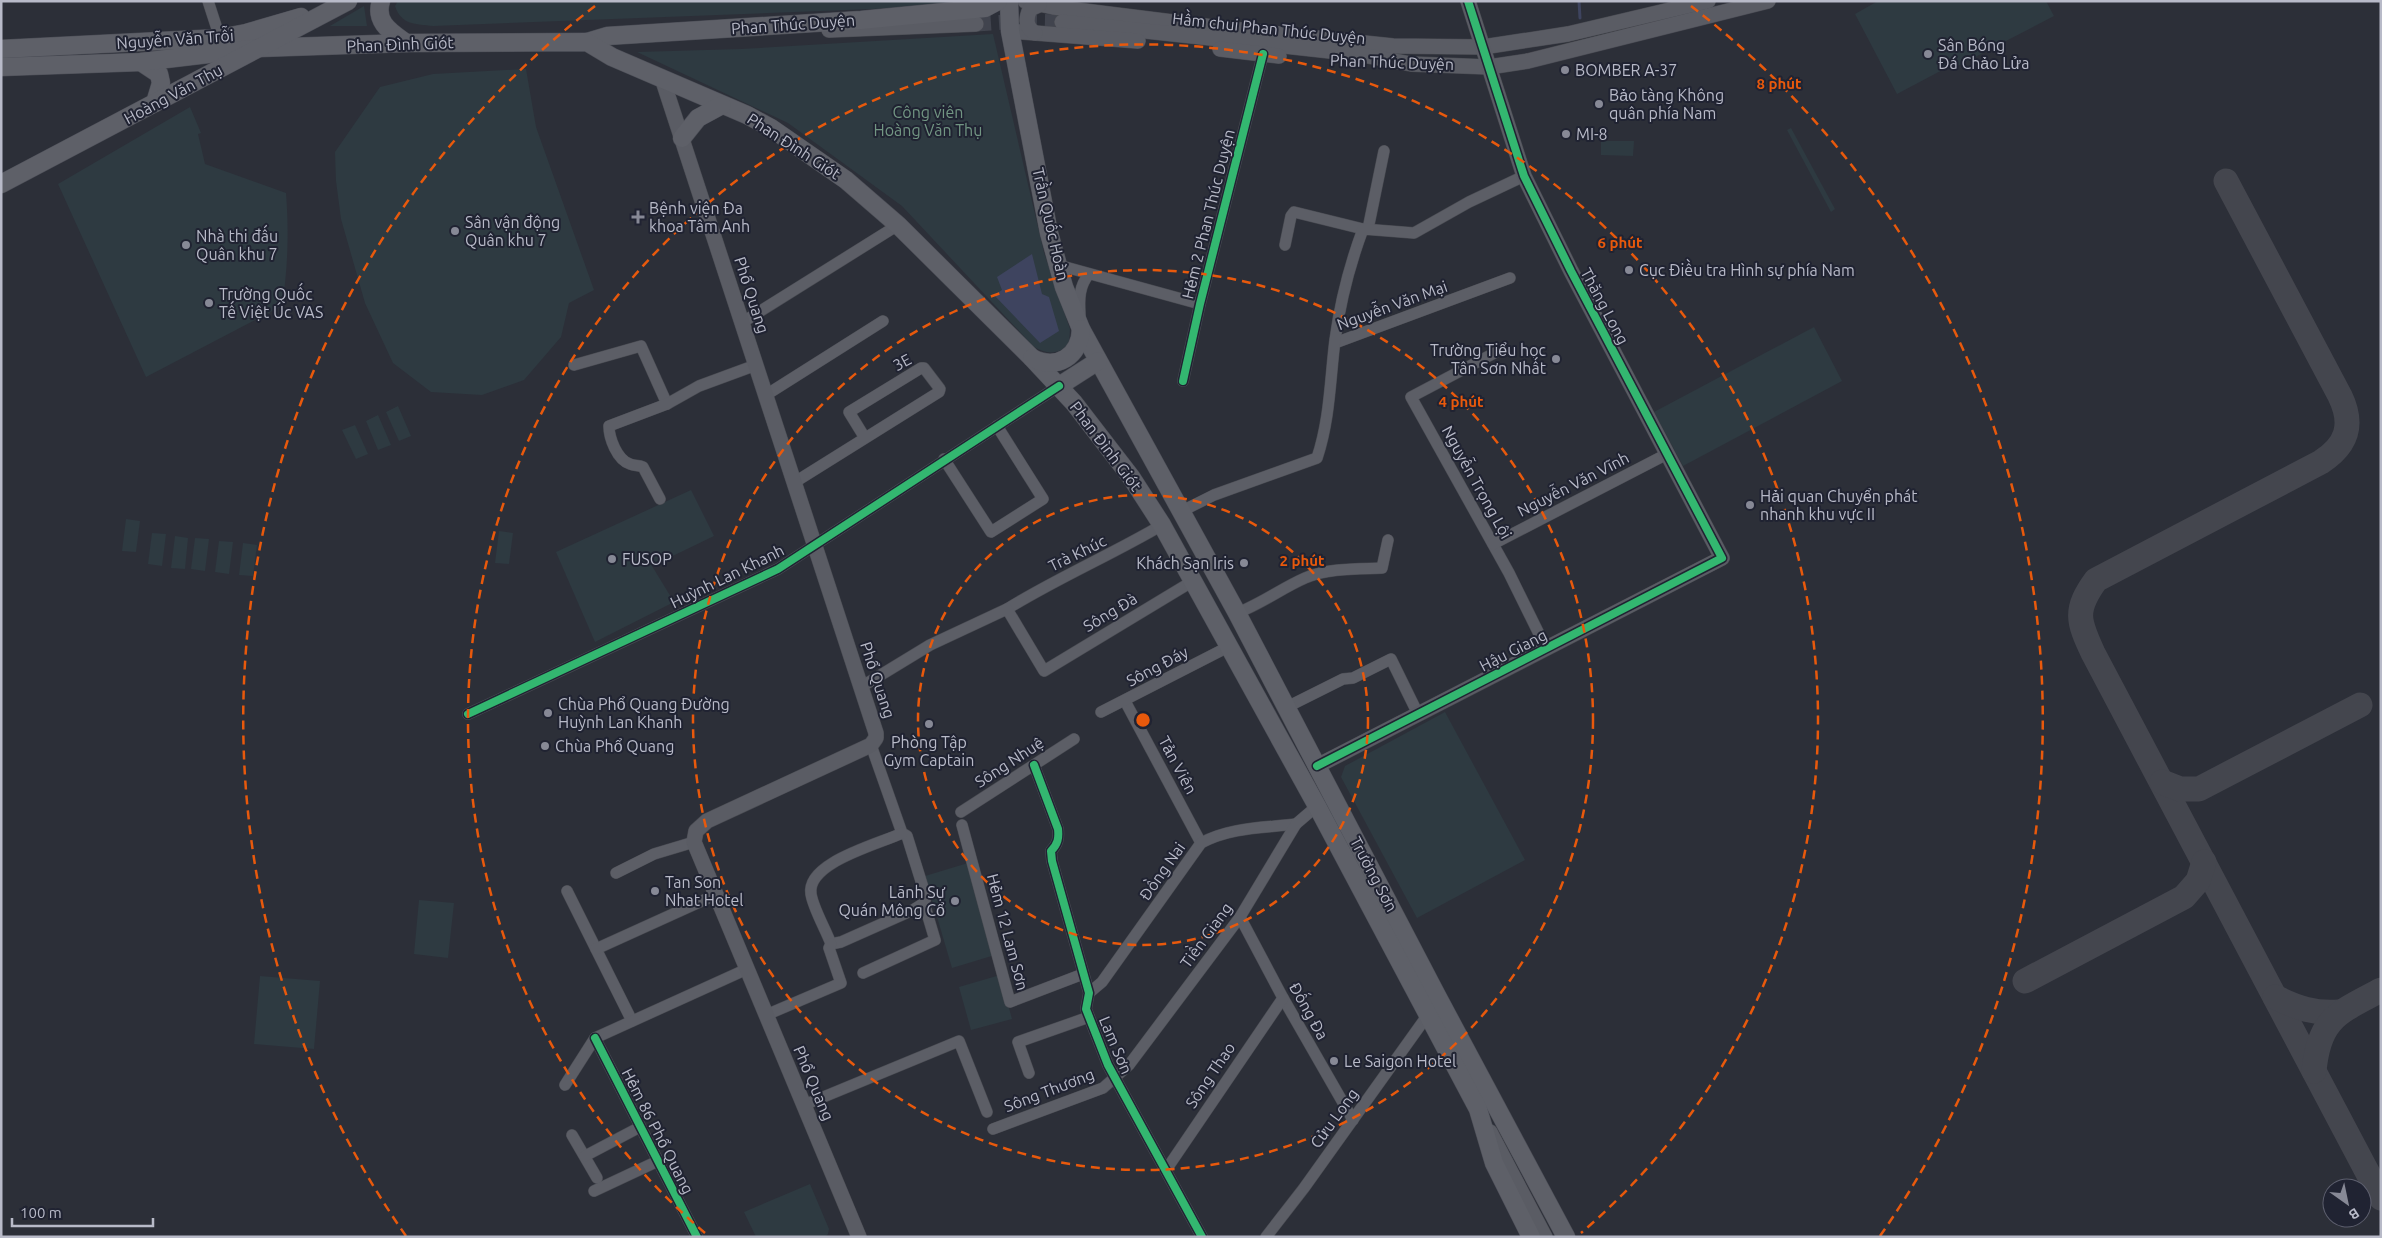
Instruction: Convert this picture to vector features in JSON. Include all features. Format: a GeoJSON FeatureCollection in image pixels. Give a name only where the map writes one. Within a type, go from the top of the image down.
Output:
{"type":"FeatureCollection","features":[{"type":"Feature","properties":{"kind":"main road"},"geometry":{"type":"LineString","coordinates":[[382,1],[379,8],[381,19],[386,29],[406,43]]}},
{"type":"Feature","properties":{"kind":"main road","name":"Phan Thúc Duyện"},"geometry":{"type":"LineString","coordinates":[[586,42],[607,36],[861,20],[966,10],[985,8],[998,1]]}},
{"type":"Feature","properties":{"kind":"main road","name":"Trần Quốc Hoàn"},"geometry":{"type":"LineString","coordinates":[[1009,1],[1010,31],[1049,233],[1058,265],[1081,329],[1182,511]]}},
{"type":"Feature","properties":{"kind":"main road","name":"Thăng Long"},"geometry":{"type":"LineString","coordinates":[[1468,1],[1524,176],[1571,271],[1722,558]]}},
{"type":"Feature","properties":{"kind":"main road","name":"Phan Thúc Duyện"},"geometry":{"type":"LineString","coordinates":[[1010,31],[1190,44],[1263,54],[1361,62],[1383,59],[1411,64],[1489,67],[1521,62],[1702,19],[1768,1]]}},
{"type":"Feature","properties":{"kind":"main road","name":"Nguyễn Văn Trỗi"},"geometry":{"type":"LineString","coordinates":[[2,49],[220,38],[273,26],[346,2]]}},
{"type":"Feature","properties":{"kind":"main road","name":"Hoàng Văn Thụ"},"geometry":{"type":"LineString","coordinates":[[1,184],[346,2]]}},
{"type":"Feature","properties":{"kind":"main road"},"geometry":{"type":"LineString","coordinates":[[1032,3],[1026,19],[1030,30],[1034,33]]}},
{"type":"Feature","properties":{"kind":"main road","name":"Phan Thúc Duyện"},"geometry":{"type":"LineString","coordinates":[[1032,3],[1213,28],[1393,46],[1484,47],[1568,34],[1703,3]]}},
{"type":"Feature","properties":{"kind":"main road"},"geometry":{"type":"LineString","coordinates":[[1702,19],[1703,3]]}},
{"type":"Feature","properties":{"kind":"main road","name":"Hầm chui Phan Thúc Duyện"},"geometry":{"type":"LineString","coordinates":[[1062,22],[1302,48],[1383,59]]}},
{"type":"Feature","properties":{"kind":"main road"},"geometry":{"type":"LineString","coordinates":[[678,32],[754,33],[976,24]]}},
{"type":"Feature","properties":{"kind":"main road","name":"Phan Đình Giót"},"geometry":{"type":"LineString","coordinates":[[259,48],[406,43],[586,42],[612,57],[771,128],[804,149],[853,185],[898,225],[1032,358],[1059,386],[1121,463],[1162,524]]}},
{"type":"Feature","properties":{"kind":"main road","name":"Nguyễn Văn Trỗi"},"geometry":{"type":"LineString","coordinates":[[2,67],[141,62],[259,48]]}},
{"type":"Feature","properties":{"kind":"main road","name":"Hoàng Văn Thụ"},"geometry":{"type":"LineString","coordinates":[[1,196],[150,117],[287,48]]}},
{"type":"Feature","properties":{"kind":"main road"},"geometry":{"type":"LineString","coordinates":[[2,49],[2,67]]}},
{"type":"Feature","properties":{"kind":"main road"},"geometry":{"type":"LineString","coordinates":[[141,62],[159,74],[161,84],[155,103]]}},
{"type":"Feature","properties":{"kind":"main road","name":"Phổ Quang"},"geometry":{"type":"LineString","coordinates":[[662,78],[862,687],[876,733],[875,742],[871,745]]}},
{"type":"Feature","properties":{"kind":"main road"},"geometry":{"type":"LineString","coordinates":[[682,138],[698,118],[722,105]]}},
{"type":"Feature","properties":{"kind":"main road"},"geometry":{"type":"LineString","coordinates":[[1032,358],[1049,363],[1066,359],[1078,346],[1081,329]]}},
{"type":"Feature","properties":{"kind":"main road"},"geometry":{"type":"LineString","coordinates":[[1059,386],[1098,361]]}},
{"type":"Feature","properties":{"kind":"main road","name":"Trường Sơn"},"geometry":{"type":"LineString","coordinates":[[1182,511],[1566,1237]]}},
{"type":"Feature","properties":{"kind":"main road","name":"Trường Sơn"},"geometry":{"type":"LineString","coordinates":[[1162,524],[1317,806],[1427,1016],[1478,1108],[1494,1163],[1531,1237]]}},
{"type":"Feature","properties":{"kind":"main road","name":"Hậu Giang"},"geometry":{"type":"LineString","coordinates":[[1317,766],[1722,558]]}},
{"type":"Feature","properties":{"kind":"main road"},"geometry":{"type":"LineString","coordinates":[[694,842],[696,831],[707,822],[871,745]]}},
{"type":"Feature","properties":{"kind":"main road","name":"Phổ Quang"},"geometry":{"type":"LineString","coordinates":[[694,842],[859,1237]]}},
{"type":"Feature","properties":{"kind":"main road"},"geometry":{"type":"LineString","coordinates":[[1478,1108],[1545,1237]]}},
{"type":"Feature","properties":{"kind":"street"},"geometry":{"type":"LineString","coordinates":[[208,1],[220,38]]}},
{"type":"Feature","properties":{"kind":"street","name":"Hẻm 2 Phan Thúc Duyện"},"geometry":{"type":"LineString","coordinates":[[1183,381],[1200,304],[1263,54]]}},
{"type":"Feature","properties":{"kind":"street"},"geometry":{"type":"LineString","coordinates":[[1335,343],[1347,281],[1366,229],[1384,151]]}},
{"type":"Feature","properties":{"kind":"street"},"geometry":{"type":"LineString","coordinates":[[1285,245],[1291,216],[1294,212],[1366,229],[1414,233],[1469,202],[1524,176]]}},
{"type":"Feature","properties":{"kind":"street"},"geometry":{"type":"LineString","coordinates":[[743,322],[898,225]]}},
{"type":"Feature","properties":{"kind":"street"},"geometry":{"type":"LineString","coordinates":[[1058,265],[1200,304]]}},
{"type":"Feature","properties":{"kind":"street"},"geometry":{"type":"LineString","coordinates":[[1081,329],[1080,294],[1082,284],[1089,274]]}},
{"type":"Feature","properties":{"kind":"street","name":"Nguyễn Văn Mại"},"geometry":{"type":"LineString","coordinates":[[1182,511],[1214,495],[1317,458],[1331,397],[1335,343],[1510,278]]}},
{"type":"Feature","properties":{"kind":"street"},"geometry":{"type":"LineString","coordinates":[[766,395],[883,320]]}},
{"type":"Feature","properties":{"kind":"street"},"geometry":{"type":"LineString","coordinates":[[574,365],[641,346],[667,404]]}},
{"type":"Feature","properties":{"kind":"street","name":"Nguyễn Trọng Lội"},"geometry":{"type":"LineString","coordinates":[[1502,349],[1411,397],[1493,544],[1546,648]]}},
{"type":"Feature","properties":{"kind":"street"},"geometry":{"type":"LineString","coordinates":[[660,499],[643,467],[631,465],[622,460],[609,428],[611,423],[667,404],[699,386],[756,365]]}},
{"type":"Feature","properties":{"kind":"street","name":"3E"},"geometry":{"type":"LineString","coordinates":[[795,482],[865,438],[938,392],[940,389],[924,368],[921,368],[849,412],[865,438]]}},
{"type":"Feature","properties":{"kind":"street","name":"Huỳnh Lan Khanh"},"geometry":{"type":"LineString","coordinates":[[468,714],[778,569],[944,459],[1059,386]]}},
{"type":"Feature","properties":{"kind":"street"},"geometry":{"type":"LineString","coordinates":[[944,459],[991,532],[1043,499],[997,426]]}},
{"type":"Feature","properties":{"kind":"street","name":"Nguyễn Văn Vĩnh"},"geometry":{"type":"LineString","coordinates":[[1493,544],[1667,454]]}},
{"type":"Feature","properties":{"kind":"street","name":"Trà Khúc"},"geometry":{"type":"LineString","coordinates":[[862,687],[930,645],[1007,609],[1038,590],[1120,550],[1162,524]]}},
{"type":"Feature","properties":{"kind":"street"},"geometry":{"type":"LineString","coordinates":[[1237,614],[1258,605],[1306,577],[1348,570],[1382,568],[1388,540]]}},
{"type":"Feature","properties":{"kind":"street","name":"Sông Đà"},"geometry":{"type":"LineString","coordinates":[[1007,609],[1044,671],[1193,581]]}},
{"type":"Feature","properties":{"kind":"street","name":"Sông Đáy"},"geometry":{"type":"LineString","coordinates":[[1101,712],[1228,647]]}},
{"type":"Feature","properties":{"kind":"street"},"geometry":{"type":"LineString","coordinates":[[1287,707],[1343,679],[1353,678],[1391,659],[1418,714]]}},
{"type":"Feature","properties":{"kind":"street","name":"Tản Viên"},"geometry":{"type":"LineString","coordinates":[[1125,701],[1201,843]]}},
{"type":"Feature","properties":{"kind":"street","name":"Sông Nhuệ"},"geometry":{"type":"LineString","coordinates":[[961,812],[1074,740]]}},
{"type":"Feature","properties":{"kind":"street"},"geometry":{"type":"LineString","coordinates":[[863,974],[935,940],[924,903],[926,896],[907,836],[902,833],[871,745]]}},
{"type":"Feature","properties":{"kind":"street","name":"Lam Sơn"},"geometry":{"type":"LineString","coordinates":[[1034,765],[1058,828],[1059,836],[1056,845],[1051,850],[1052,861],[1090,993],[1086,1009],[1115,1080],[1202,1237]]}},
{"type":"Feature","properties":{"kind":"street","name":"Tiền Giang"},"geometry":{"type":"LineString","coordinates":[[1115,1080],[1129,1065],[1240,917],[1296,824],[1317,806]]}},
{"type":"Feature","properties":{"kind":"street","name":"Đồng Nai"},"geometry":{"type":"LineString","coordinates":[[1090,993],[1102,982],[1201,843],[1215,836],[1234,831],[1296,824]]}},
{"type":"Feature","properties":{"kind":"street","name":"Hẻm 12 Lam Sơn"},"geometry":{"type":"LineString","coordinates":[[962,825],[1010,1002],[1083,974]]}},
{"type":"Feature","properties":{"kind":"street"},"geometry":{"type":"LineString","coordinates":[[832,944],[811,894],[814,878],[820,871],[834,862],[902,833]]}},
{"type":"Feature","properties":{"kind":"street"},"geometry":{"type":"LineString","coordinates":[[616,873],[654,854],[694,842]]}},
{"type":"Feature","properties":{"kind":"street"},"geometry":{"type":"LineString","coordinates":[[567,891],[632,1020]]}},
{"type":"Feature","properties":{"kind":"street"},"geometry":{"type":"LineString","coordinates":[[596,949],[715,894]]}},
{"type":"Feature","properties":{"kind":"street"},"geometry":{"type":"LineString","coordinates":[[766,1015],[841,983],[829,948],[832,944],[841,942],[913,910],[924,903]]}},
{"type":"Feature","properties":{"kind":"street","name":"Đống Đa"},"geometry":{"type":"LineString","coordinates":[[1240,917],[1352,1120]]}},
{"type":"Feature","properties":{"kind":"street"},"geometry":{"type":"LineString","coordinates":[[565,1085],[594,1038],[747,969]]}},
{"type":"Feature","properties":{"kind":"street","name":"Sông Thao"},"geometry":{"type":"LineString","coordinates":[[1166,1170],[1283,998]]}},
{"type":"Feature","properties":{"kind":"street","name":"Cửu Long"},"geometry":{"type":"LineString","coordinates":[[1266,1237],[1427,1016]]}},
{"type":"Feature","properties":{"kind":"street"},"geometry":{"type":"LineString","coordinates":[[1030,1073],[1018,1042],[1089,1017]]}},
{"type":"Feature","properties":{"kind":"street","name":"Hẻm 86 Phổ Quang"},"geometry":{"type":"LineString","coordinates":[[594,1038],[697,1237]]}},
{"type":"Feature","properties":{"kind":"street"},"geometry":{"type":"LineString","coordinates":[[804,1106],[959,1041],[987,1112]]}},
{"type":"Feature","properties":{"kind":"street","name":"Sông Thương"},"geometry":{"type":"LineString","coordinates":[[994,1129],[1103,1088],[1115,1080]]}},
{"type":"Feature","properties":{"kind":"street"},"geometry":{"type":"LineString","coordinates":[[584,1156],[640,1127]]}},
{"type":"Feature","properties":{"kind":"street"},"geometry":{"type":"LineString","coordinates":[[572,1135],[597,1178]]}},
{"type":"Feature","properties":{"kind":"street"},"geometry":{"type":"LineString","coordinates":[[594,1191],[658,1161]]}},
{"type":"Feature","properties":{"kind":"green space"},"geometry":{"type":"Polygon","coordinates":[[[398,1],[984,1],[977,5],[433,26],[415,24],[405,20],[401,17],[395,6],[398,1]]]}},
{"type":"Feature","properties":{"kind":"green space","name":"Sân Bóng Đá Chảo Lửa"},"geometry":{"type":"Polygon","coordinates":[[[1878,1],[2046,1],[2054,16],[1950,70],[1948,67],[1897,94],[1855,14],[1878,1]]]}},
{"type":"Feature","properties":{"kind":"green space"},"geometry":{"type":"Polygon","coordinates":[[[364,6],[367,26],[330,26],[364,6]]]}},
{"type":"Feature","properties":{"kind":"green space","name":"Công viên Hoàng Văn Thụ"},"geometry":{"type":"Polygon","coordinates":[[[993,34],[1044,253],[1070,329],[1069,343],[1056,352],[1042,351],[1033,346],[902,206],[788,123],[637,52],[741,49],[993,34]]]}},
{"type":"Feature","properties":{"kind":"green space","name":"Sân vận động Quân khu 7"},"geometry":{"type":"Polygon","coordinates":[[[526,69],[536,127],[594,290],[569,303],[561,337],[524,380],[482,395],[431,392],[393,363],[365,303],[341,219],[336,181],[335,152],[380,87],[433,74],[526,69]]]}},
{"type":"Feature","properties":{"kind":"green space","name":"Nhà thi đấu Quân khu 7"},"geometry":{"type":"Polygon","coordinates":[[[190,107],[201,133],[198,134],[205,164],[286,193],[287,250],[282,306],[146,377],[58,184],[190,107]]]}},
{"type":"Feature","properties":{"kind":"green space"},"geometry":{"type":"Polygon","coordinates":[[[1791,128],[1835,209],[1831,212],[1787,130],[1791,128]]]}},
{"type":"Feature","properties":{"kind":"green space"},"geometry":{"type":"Polygon","coordinates":[[[1601,141],[1634,141],[1633,156],[1601,155],[1601,141]]]}},
{"type":"Feature","properties":{"kind":"green space"},"geometry":{"type":"Polygon","coordinates":[[[1814,327],[1842,381],[1683,466],[1654,412],[1814,327]]]}},
{"type":"Feature","properties":{"kind":"green space"},"geometry":{"type":"Polygon","coordinates":[[[398,406],[411,436],[399,441],[386,412],[398,406]]]}},
{"type":"Feature","properties":{"kind":"green space"},"geometry":{"type":"Polygon","coordinates":[[[378,415],[391,445],[378,450],[366,421],[378,415]]]}},
{"type":"Feature","properties":{"kind":"green space"},"geometry":{"type":"Polygon","coordinates":[[[355,425],[368,454],[356,459],[342,430],[355,425]]]}},
{"type":"Feature","properties":{"kind":"green space","name":"FUSOP"},"geometry":{"type":"Polygon","coordinates":[[[691,490],[714,536],[652,566],[674,602],[595,642],[556,552],[691,490]]]}},
{"type":"Feature","properties":{"kind":"green space"},"geometry":{"type":"Polygon","coordinates":[[[126,519],[140,521],[136,552],[122,551],[126,519]]]}},
{"type":"Feature","properties":{"kind":"green space"},"geometry":{"type":"Polygon","coordinates":[[[499,531],[513,533],[509,564],[495,563],[499,531]]]}},
{"type":"Feature","properties":{"kind":"green space"},"geometry":{"type":"Polygon","coordinates":[[[152,533],[166,534],[162,566],[148,564],[152,533]]]}},
{"type":"Feature","properties":{"kind":"green space"},"geometry":{"type":"Polygon","coordinates":[[[175,536],[188,538],[185,569],[171,568],[175,536]]]}},
{"type":"Feature","properties":{"kind":"green space"},"geometry":{"type":"Polygon","coordinates":[[[195,538],[209,539],[205,571],[191,569],[195,538]]]}},
{"type":"Feature","properties":{"kind":"green space"},"geometry":{"type":"Polygon","coordinates":[[[219,541],[233,542],[229,574],[215,572],[219,541]]]}},
{"type":"Feature","properties":{"kind":"green space"},"geometry":{"type":"Polygon","coordinates":[[[243,543],[257,545],[253,576],[239,575],[243,543]]]}},
{"type":"Feature","properties":{"kind":"green space"},"geometry":{"type":"Polygon","coordinates":[[[1445,712],[1525,860],[1417,918],[1341,777],[1345,766],[1445,712]]]}},
{"type":"Feature","properties":{"kind":"green space"},"geometry":{"type":"Polygon","coordinates":[[[968,863],[995,955],[952,968],[925,876],[968,863]]]}},
{"type":"Feature","properties":{"kind":"green space"},"geometry":{"type":"Polygon","coordinates":[[[419,900],[454,903],[448,958],[414,954],[419,900]]]}},
{"type":"Feature","properties":{"kind":"green space"},"geometry":{"type":"Polygon","coordinates":[[[1000,975],[1012,1019],[971,1030],[959,987],[1000,975]]]}},
{"type":"Feature","properties":{"kind":"green space"},"geometry":{"type":"Polygon","coordinates":[[[260,976],[320,981],[314,1049],[254,1044],[260,976]]]}},
{"type":"Feature","properties":{"kind":"green space"},"geometry":{"type":"Polygon","coordinates":[[[810,1184],[829,1229],[825,1237],[756,1237],[744,1212],[810,1184]]]}},
{"type":"Feature","properties":{"kind":"water"},"geometry":{"type":"Polygon","coordinates":[[[1032,254],[1042,294],[1049,297],[1059,331],[1040,343],[994,295],[1002,290],[997,277],[1032,254]]]}},
{"type":"Feature","properties":{"kind":"waterway"},"geometry":{"type":"LineString","coordinates":[[1579,1],[1580,18]]}},
{"type":"Feature","properties":{"kind":"taxiway"},"geometry":{"type":"LineString","coordinates":[[2226,181],[2340,396],[2347,416],[2346,434],[2337,449],[2321,462],[2096,580],[2081,608],[2082,624],[2093,653],[2381,1198]]}},
{"type":"Feature","properties":{"kind":"taxiway"},"geometry":{"type":"LineString","coordinates":[[2162,782],[2180,789],[2199,789],[2360,705]]}},
{"type":"Feature","properties":{"kind":"taxiway"},"geometry":{"type":"LineString","coordinates":[[2025,981],[2184,897],[2198,881],[2204,862]]}},
{"type":"Feature","properties":{"kind":"taxiway"},"geometry":{"type":"LineString","coordinates":[[2314,1071],[2321,1039],[2333,1019],[2353,1005],[2381,990]]}},
{"type":"Feature","properties":{"kind":"taxiway"},"geometry":{"type":"LineString","coordinates":[[2275,997],[2306,1009],[2322,1012],[2339,1012]]}},
{"type":"Feature","properties":{"kind":"tunnel"},"geometry":{"type":"LineString","coordinates":[[976,24],[1020,21],[1062,22]]}},
{"type":"Feature","properties":{"kind":"cycle path"},"geometry":{"type":"LineString","coordinates":[[1317,766],[1722,558],[1571,271],[1524,176],[1468,1]]}},
{"type":"Feature","properties":{"kind":"cycle path"},"geometry":{"type":"LineString","coordinates":[[1183,381],[1200,304],[1263,54]]}},
{"type":"Feature","properties":{"kind":"cycle path"},"geometry":{"type":"LineString","coordinates":[[468,714],[778,569],[1059,386]]}},
{"type":"Feature","properties":{"kind":"cycle path"},"geometry":{"type":"LineString","coordinates":[[1034,765],[1058,829],[1058,841],[1051,851],[1052,861],[1089,993],[1086,1009],[1108,1065],[1202,1237]]}},
{"type":"Feature","properties":{"kind":"cycle path"},"geometry":{"type":"LineString","coordinates":[[595,1038],[697,1237]]}},
{"type":"Feature","properties":{"kind":"place","name":"Sân Bóng Đá Chảo Lửa"},"geometry":{"type":"Point","coordinates":[1928,54]}},
{"type":"Feature","properties":{"kind":"place","name":"BOMBER A-37"},"geometry":{"type":"Point","coordinates":[1565,70]}},
{"type":"Feature","properties":{"kind":"place","name":"Bảo tàng Không quân phía Nam"},"geometry":{"type":"Point","coordinates":[1599,104]}},
{"type":"Feature","properties":{"kind":"place","name":"MI-8"},"geometry":{"type":"Point","coordinates":[1566,134]}},
{"type":"Feature","properties":{"kind":"place","name":"Bệnh viện Đa khoa Tâm Anh"},"geometry":{"type":"Point","coordinates":[638,217]}},
{"type":"Feature","properties":{"kind":"place","name":"Sân vận động Quân khu 7"},"geometry":{"type":"Point","coordinates":[455,231]}},
{"type":"Feature","properties":{"kind":"place","name":"Nhà thi đấu Quân khu 7"},"geometry":{"type":"Point","coordinates":[186,245]}},
{"type":"Feature","properties":{"kind":"place","name":"Cục Điều tra Hình sự phía Nam"},"geometry":{"type":"Point","coordinates":[1629,270]}},
{"type":"Feature","properties":{"kind":"place","name":"Trường Quốc Tế Việt Úc VAS"},"geometry":{"type":"Point","coordinates":[209,303]}},
{"type":"Feature","properties":{"kind":"place","name":"Trường Tiểu học Tân Sơn Nhất"},"geometry":{"type":"Point","coordinates":[1556,359]}},
{"type":"Feature","properties":{"kind":"place","name":"Hải quan Chuyển phát nhanh khu vực II"},"geometry":{"type":"Point","coordinates":[1750,505]}},
{"type":"Feature","properties":{"kind":"place","name":"FUSOP"},"geometry":{"type":"Point","coordinates":[612,559]}},
{"type":"Feature","properties":{"kind":"place","name":"Khách Sạn Iris"},"geometry":{"type":"Point","coordinates":[1244,563]}},
{"type":"Feature","properties":{"kind":"place","name":"Chùa Phổ Quang Đường Huỳnh Lan Khanh"},"geometry":{"type":"Point","coordinates":[548,713]}},
{"type":"Feature","properties":{"kind":"place","name":"Phòng Tập Gym Captain"},"geometry":{"type":"Point","coordinates":[929,724]}},
{"type":"Feature","properties":{"kind":"place","name":"Chùa Phổ Quang"},"geometry":{"type":"Point","coordinates":[545,746]}},
{"type":"Feature","properties":{"kind":"place","name":"Tan Son Nhat Hotel"},"geometry":{"type":"Point","coordinates":[655,891]}},
{"type":"Feature","properties":{"kind":"place","name":"Lãnh Sự Quán Mông Cổ"},"geometry":{"type":"Point","coordinates":[955,901]}},
{"type":"Feature","properties":{"kind":"place","name":"Le Saigon Hotel"},"geometry":{"type":"Point","coordinates":[1334,1061]}}]}
